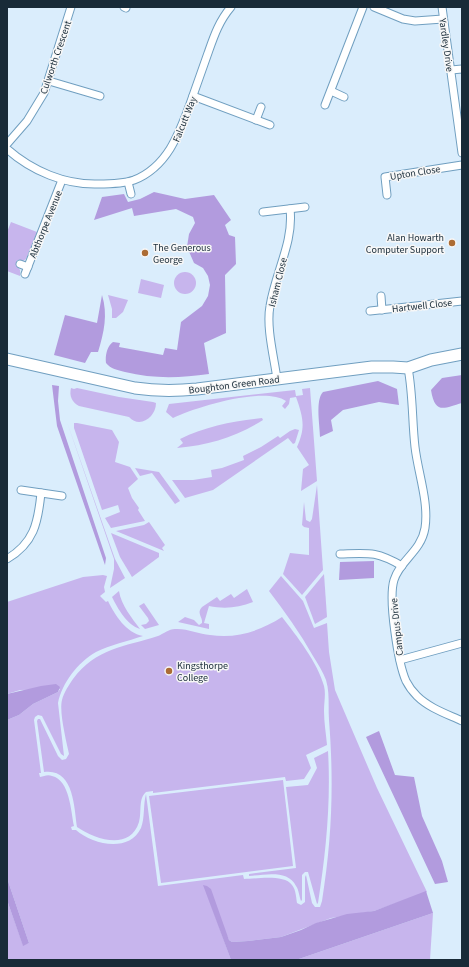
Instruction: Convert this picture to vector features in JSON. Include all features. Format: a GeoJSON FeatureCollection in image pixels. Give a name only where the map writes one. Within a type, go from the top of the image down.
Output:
{"type":"FeatureCollection","features":[{"type":"Feature","properties":{"kind":"street","name":"Culworth Crescent"},"geometry":{"type":"LineString","coordinates":[[7,144],[21,129],[34,110],[48,81],[71,7]]}},
{"type":"Feature","properties":{"kind":"street","name":"Falcutt Way"},"geometry":{"type":"LineString","coordinates":[[7,149],[31,167],[62,180],[92,184],[128,182],[151,170],[170,151],[178,137],[218,27],[231,7]]}},
{"type":"Feature","properties":{"kind":"street"},"geometry":{"type":"LineString","coordinates":[[325,105],[363,7]]}},
{"type":"Feature","properties":{"kind":"street"},"geometry":{"type":"LineString","coordinates":[[374,7],[403,19],[414,21],[443,19]]}},
{"type":"Feature","properties":{"kind":"street","name":"Yardley Drive"},"geometry":{"type":"LineString","coordinates":[[442,7],[462,154]]}},
{"type":"Feature","properties":{"kind":"street"},"geometry":{"type":"LineString","coordinates":[[450,70],[462,69]]}},
{"type":"Feature","properties":{"kind":"street"},"geometry":{"type":"LineString","coordinates":[[48,81],[100,96]]}},
{"type":"Feature","properties":{"kind":"street"},"geometry":{"type":"LineString","coordinates":[[331,91],[344,97]]}},
{"type":"Feature","properties":{"kind":"street"},"geometry":{"type":"LineString","coordinates":[[193,96],[270,125]]}},
{"type":"Feature","properties":{"kind":"street"},"geometry":{"type":"LineString","coordinates":[[256,120],[261,107]]}},
{"type":"Feature","properties":{"kind":"street","name":"Upton Close"},"geometry":{"type":"LineString","coordinates":[[387,195],[385,177],[462,164]]}},
{"type":"Feature","properties":{"kind":"street","name":"Abthorpe Avenue"},"geometry":{"type":"LineString","coordinates":[[20,264],[26,271],[62,180]]}},
{"type":"Feature","properties":{"kind":"street"},"geometry":{"type":"LineString","coordinates":[[128,182],[131,194]]}},
{"type":"Feature","properties":{"kind":"street"},"geometry":{"type":"LineString","coordinates":[[263,212],[305,207]]}},
{"type":"Feature","properties":{"kind":"street","name":"Isham Close"},"geometry":{"type":"LineString","coordinates":[[277,379],[269,312],[290,232],[292,219],[290,209]]}},
{"type":"Feature","properties":{"kind":"street","name":"Hartwell Close"},"geometry":{"type":"LineString","coordinates":[[381,296],[382,310]]}},
{"type":"Feature","properties":{"kind":"street","name":"Hartwell Close"},"geometry":{"type":"LineString","coordinates":[[370,311],[462,301]]}},
{"type":"Feature","properties":{"kind":"street","name":"Boughton Green Road"},"geometry":{"type":"LineString","coordinates":[[7,358],[112,384],[148,390],[193,390],[372,367],[408,368],[431,360],[462,354]]}},
{"type":"Feature","properties":{"kind":"street","name":"Campus Drive"},"geometry":{"type":"LineString","coordinates":[[408,368],[411,384],[418,470],[425,505],[425,529],[416,550],[402,566],[394,580],[392,589],[394,628],[400,660],[406,681],[417,696],[427,705],[462,721]]}},
{"type":"Feature","properties":{"kind":"street"},"geometry":{"type":"LineString","coordinates":[[22,490],[62,496]]}},
{"type":"Feature","properties":{"kind":"street"},"geometry":{"type":"LineString","coordinates":[[7,559],[23,547],[32,534],[38,518],[41,493]]}},
{"type":"Feature","properties":{"kind":"street"},"geometry":{"type":"LineString","coordinates":[[340,554],[376,554],[402,566]]}},
{"type":"Feature","properties":{"kind":"street"},"geometry":{"type":"LineString","coordinates":[[400,660],[462,643]]}},
{"type":"Feature","properties":{"kind":"shaded area"},"geometry":{"type":"Polygon","coordinates":[[[154,192],[185,199],[214,195],[231,220],[225,225],[229,235],[235,237],[236,264],[225,275],[226,333],[204,343],[209,374],[177,377],[146,376],[117,370],[110,367],[106,363],[107,351],[113,342],[120,343],[119,347],[163,355],[165,348],[177,350],[181,322],[202,306],[208,296],[210,285],[208,276],[203,268],[194,263],[187,247],[189,234],[195,223],[193,217],[176,209],[134,216],[132,208],[94,220],[102,197],[124,194],[128,202],[140,199],[154,192]]]}},
{"type":"Feature","properties":{"kind":"shaded area"},"geometry":{"type":"Polygon","coordinates":[[[11,222],[37,232],[26,259],[23,261],[17,260],[16,265],[20,270],[20,276],[7,271],[7,232],[11,222]]]}},
{"type":"Feature","properties":{"kind":"shaded area"},"geometry":{"type":"Polygon","coordinates":[[[185,272],[193,275],[196,283],[193,291],[185,294],[177,291],[174,283],[177,275],[185,272]]]}},
{"type":"Feature","properties":{"kind":"shaded area"},"geometry":{"type":"Polygon","coordinates":[[[141,279],[164,285],[161,298],[138,293],[141,279]]]}},
{"type":"Feature","properties":{"kind":"shaded area"},"geometry":{"type":"Polygon","coordinates":[[[102,295],[105,317],[98,352],[91,352],[85,363],[54,355],[65,315],[97,323],[102,295]]]}},
{"type":"Feature","properties":{"kind":"shaded area"},"geometry":{"type":"Polygon","coordinates":[[[108,295],[128,300],[123,312],[116,318],[112,318],[112,309],[108,295]]]}},
{"type":"Feature","properties":{"kind":"shaded area"},"geometry":{"type":"Polygon","coordinates":[[[462,375],[462,403],[445,408],[438,406],[435,403],[431,390],[442,378],[462,375]]]}},
{"type":"Feature","properties":{"kind":"shaded area"},"geometry":{"type":"Polygon","coordinates":[[[378,381],[397,389],[399,405],[379,402],[343,410],[331,420],[333,431],[320,437],[318,413],[319,401],[323,392],[378,381]]]}},
{"type":"Feature","properties":{"kind":"shaded area"},"geometry":{"type":"Polygon","coordinates":[[[52,385],[59,386],[58,401],[60,420],[106,558],[105,565],[57,426],[52,385]]]}},
{"type":"Feature","properties":{"kind":"shaded area"},"geometry":{"type":"Polygon","coordinates":[[[71,388],[153,402],[156,403],[155,408],[147,420],[138,422],[129,417],[79,406],[75,403],[70,394],[71,388]]]}},
{"type":"Feature","properties":{"kind":"shaded area"},"geometry":{"type":"Polygon","coordinates":[[[310,388],[317,481],[301,491],[303,469],[309,465],[297,447],[302,434],[302,416],[296,397],[290,398],[289,404],[285,409],[282,406],[286,401],[276,397],[262,396],[247,397],[213,404],[173,418],[166,412],[169,404],[295,390],[296,396],[303,395],[302,389],[310,388]]]}},
{"type":"Feature","properties":{"kind":"shaded area"},"geometry":{"type":"Polygon","coordinates":[[[262,418],[263,420],[253,426],[232,436],[200,445],[177,448],[183,443],[180,439],[190,434],[210,427],[262,418]]]}},
{"type":"Feature","properties":{"kind":"shaded area"},"geometry":{"type":"Polygon","coordinates":[[[67,422],[115,559],[125,578],[110,588],[114,569],[114,559],[67,422]]]}},
{"type":"Feature","properties":{"kind":"shaded area"},"geometry":{"type":"Polygon","coordinates":[[[74,423],[112,430],[119,442],[115,462],[130,467],[138,479],[128,488],[145,521],[111,528],[105,518],[120,512],[118,505],[102,510],[74,428],[74,423]]]}},
{"type":"Feature","properties":{"kind":"shaded area"},"geometry":{"type":"Polygon","coordinates":[[[295,429],[299,430],[295,443],[293,444],[288,438],[213,490],[185,498],[172,480],[193,480],[212,477],[211,470],[222,468],[244,460],[243,456],[278,436],[280,438],[295,429]]]}},
{"type":"Feature","properties":{"kind":"shaded area"},"geometry":{"type":"Polygon","coordinates":[[[135,468],[159,472],[180,501],[175,504],[152,473],[140,476],[135,468]]]}},
{"type":"Feature","properties":{"kind":"shaded area"},"geometry":{"type":"Polygon","coordinates":[[[317,485],[323,570],[302,595],[283,574],[290,553],[309,555],[309,528],[302,525],[304,502],[306,520],[310,522],[312,519],[317,485]]]}},
{"type":"Feature","properties":{"kind":"shaded area"},"geometry":{"type":"Polygon","coordinates":[[[149,522],[165,545],[162,548],[164,551],[116,531],[144,525],[149,522]]]}},
{"type":"Feature","properties":{"kind":"shaded area"},"geometry":{"type":"Polygon","coordinates":[[[111,533],[159,553],[159,557],[132,577],[120,557],[111,533]]]}},
{"type":"Feature","properties":{"kind":"shaded area"},"geometry":{"type":"Polygon","coordinates":[[[374,561],[374,578],[339,580],[340,562],[374,561]]]}},
{"type":"Feature","properties":{"kind":"shaded area"},"geometry":{"type":"Polygon","coordinates":[[[324,574],[327,617],[315,624],[305,597],[324,574]]]}},
{"type":"Feature","properties":{"kind":"shaded area"},"geometry":{"type":"Polygon","coordinates":[[[107,576],[104,587],[105,592],[100,596],[106,602],[108,601],[114,612],[126,627],[143,636],[113,645],[89,656],[77,667],[67,681],[58,703],[64,756],[61,754],[42,716],[38,715],[34,720],[41,773],[39,773],[40,777],[50,775],[58,779],[63,784],[69,797],[74,826],[71,827],[72,830],[76,830],[92,840],[101,843],[120,844],[128,841],[135,836],[141,828],[146,794],[158,886],[243,875],[244,879],[276,878],[283,879],[292,885],[295,891],[297,903],[301,905],[305,902],[306,875],[312,903],[315,907],[320,907],[328,855],[332,789],[328,690],[326,680],[319,665],[298,631],[269,591],[281,576],[303,601],[314,628],[327,623],[329,652],[335,690],[377,788],[427,892],[374,911],[331,918],[281,937],[232,942],[229,940],[204,885],[231,960],[7,960],[7,900],[23,945],[29,943],[7,878],[7,720],[19,715],[33,704],[58,692],[60,689],[20,690],[7,694],[7,602],[83,577],[107,576]]]}},
{"type":"Feature","properties":{"kind":"shaded area"},"geometry":{"type":"Polygon","coordinates":[[[247,589],[253,602],[242,606],[231,607],[209,606],[204,623],[209,624],[209,629],[178,622],[185,617],[194,620],[199,625],[202,623],[200,609],[202,607],[217,597],[220,601],[231,594],[234,598],[247,589]]]}},
{"type":"Feature","properties":{"kind":"shaded area"},"geometry":{"type":"Polygon","coordinates":[[[119,591],[124,606],[140,629],[135,627],[127,620],[114,602],[112,597],[119,591]]]}},
{"type":"Feature","properties":{"kind":"shaded area"},"geometry":{"type":"Polygon","coordinates":[[[144,603],[159,625],[145,629],[141,625],[146,624],[149,621],[139,606],[144,603]]]}},
{"type":"Feature","properties":{"kind":"shaded area"},"geometry":{"type":"Polygon","coordinates":[[[282,617],[312,659],[325,689],[324,715],[327,745],[306,755],[311,768],[304,779],[286,781],[285,777],[153,793],[153,791],[146,792],[142,798],[140,818],[135,831],[128,837],[120,840],[103,839],[93,836],[77,827],[71,790],[67,782],[54,772],[44,772],[37,721],[40,719],[58,756],[62,760],[66,759],[69,754],[62,719],[61,705],[68,686],[82,669],[91,661],[111,650],[158,636],[173,629],[184,629],[201,634],[230,636],[257,630],[282,617]]]}},
{"type":"Feature","properties":{"kind":"shaded area"},"geometry":{"type":"Polygon","coordinates":[[[56,684],[60,687],[58,692],[33,704],[19,715],[7,720],[7,694],[56,684]]]}},
{"type":"Feature","properties":{"kind":"shaded area"},"geometry":{"type":"Polygon","coordinates":[[[379,731],[395,775],[414,777],[422,816],[442,861],[448,882],[435,884],[366,737],[379,731]]]}},
{"type":"Feature","properties":{"kind":"shaded area"},"geometry":{"type":"Polygon","coordinates":[[[328,751],[329,789],[327,827],[317,904],[308,872],[305,872],[302,875],[301,901],[297,888],[287,877],[275,874],[249,876],[249,874],[296,868],[286,787],[308,785],[317,768],[314,758],[328,751]]]}},
{"type":"Feature","properties":{"kind":"shaded area"},"geometry":{"type":"Polygon","coordinates":[[[283,780],[293,866],[161,883],[149,796],[283,780]]]}},
{"type":"Feature","properties":{"kind":"shaded area"},"geometry":{"type":"Polygon","coordinates":[[[7,878],[29,943],[23,946],[7,900],[7,878]]]}},
{"type":"Feature","properties":{"kind":"shaded area"},"geometry":{"type":"Polygon","coordinates":[[[203,885],[211,889],[229,940],[232,942],[281,937],[316,923],[347,914],[374,911],[426,891],[433,913],[296,960],[231,960],[203,885]]]}},
{"type":"Feature","properties":{"kind":"shaded area"},"geometry":{"type":"Polygon","coordinates":[[[433,913],[430,960],[296,960],[433,913]]]}},
{"type":"Feature","properties":{"kind":"place","name":"Alan Howarth Computer Support"},"geometry":{"type":"Point","coordinates":[452,243]}},
{"type":"Feature","properties":{"kind":"place","name":"The Generous George"},"geometry":{"type":"Point","coordinates":[145,253]}},
{"type":"Feature","properties":{"kind":"place","name":"Kingsthorpe College"},"geometry":{"type":"Point","coordinates":[169,671]}}]}
